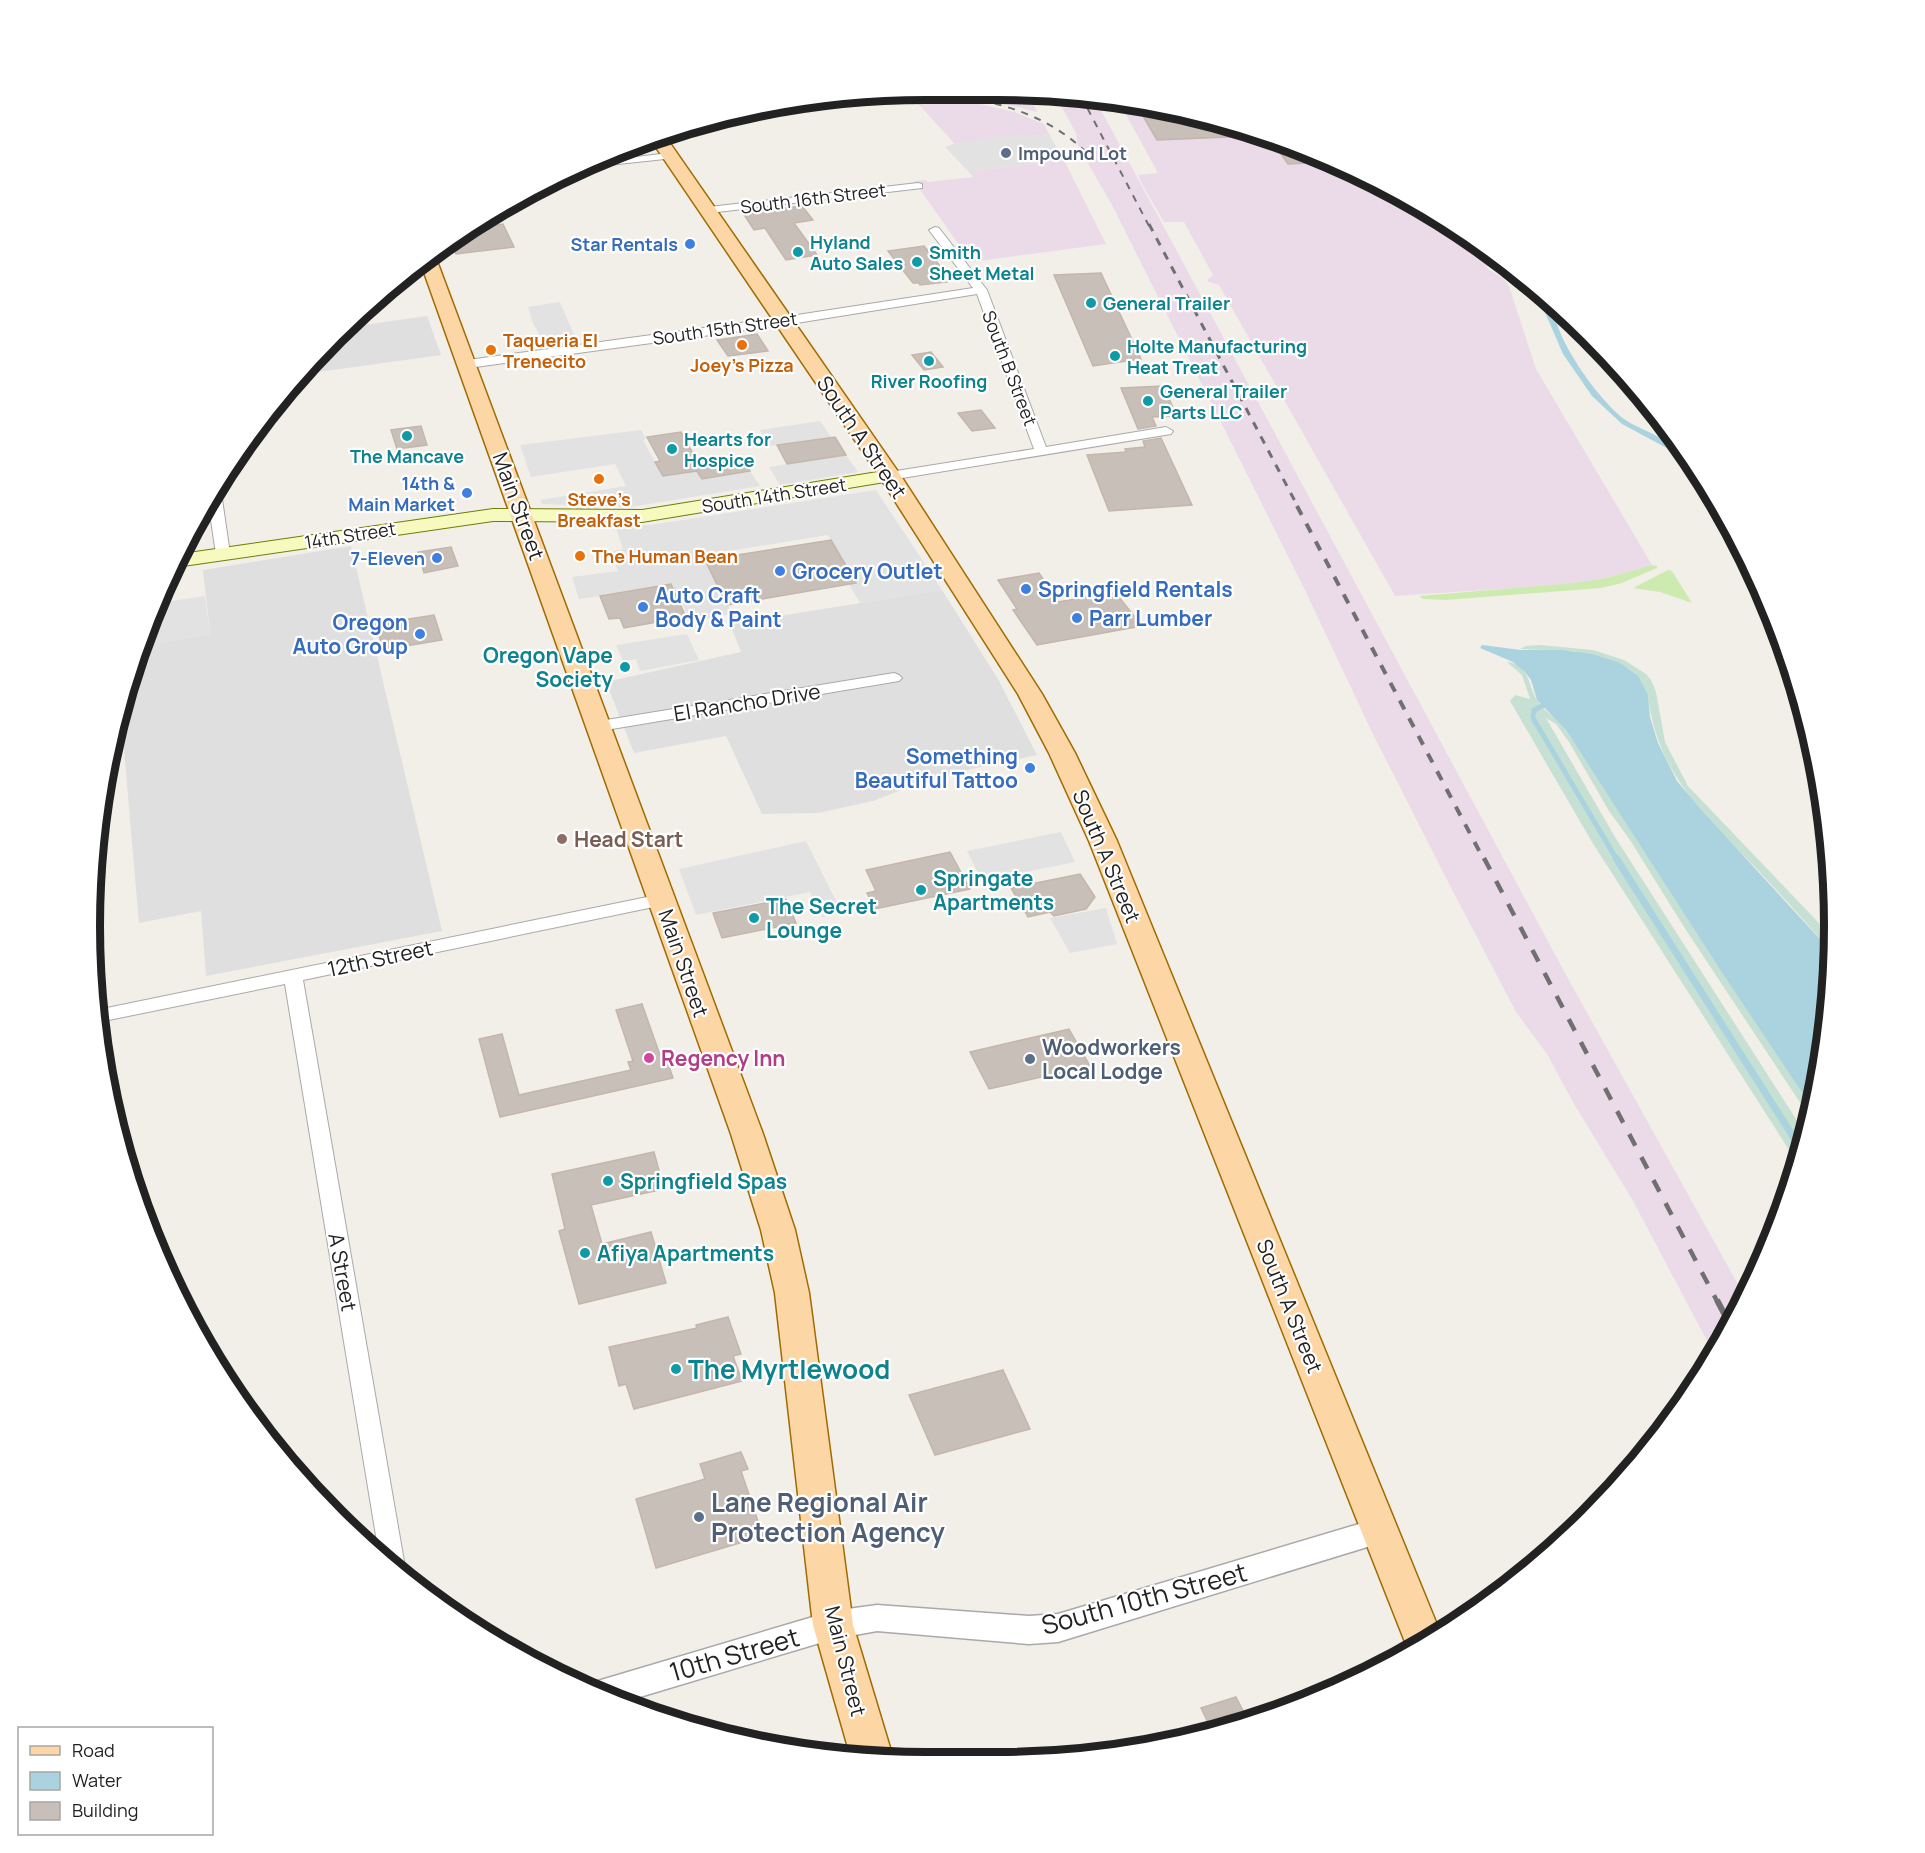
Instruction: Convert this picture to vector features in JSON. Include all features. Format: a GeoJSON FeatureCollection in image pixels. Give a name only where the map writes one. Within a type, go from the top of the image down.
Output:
{"type":"FeatureCollection","features":[{"type":"Feature","properties":{"kind":"main road","name":"South A Street"},"geometry":{"type":"LineString","coordinates":[[664,147],[890,476],[1030,694],[1062,753],[1103,842],[1422,1635]]}},
{"type":"Feature","properties":{"kind":"main road","name":"Main Street"},"geometry":{"type":"LineString","coordinates":[[426,270],[468,363],[753,1149],[778,1230],[792,1293],[804,1372],[833,1626],[870,1751]]}},
{"type":"Feature","properties":{"kind":"main road","name":"South 14th Street"},"geometry":{"type":"LineString","coordinates":[[522,515],[642,516],[890,476]]}},
{"type":"Feature","properties":{"kind":"main road","name":"14th Street"},"geometry":{"type":"LineString","coordinates":[[187,560],[444,521],[493,515],[522,515]]}},
{"type":"Feature","properties":{"kind":"street"},"geometry":{"type":"LineString","coordinates":[[633,154],[664,147]]}},
{"type":"Feature","properties":{"kind":"street","name":"South 16th Street"},"geometry":{"type":"LineString","coordinates":[[709,210],[918,186]]}},
{"type":"Feature","properties":{"kind":"street","name":"South B Street"},"geometry":{"type":"LineString","coordinates":[[935,230],[981,290],[1041,450]]}},
{"type":"Feature","properties":{"kind":"street","name":"South 15th Street"},"geometry":{"type":"LineString","coordinates":[[468,363],[784,321],[981,290]]}},
{"type":"Feature","properties":{"kind":"street","name":"South 14th Street"},"geometry":{"type":"LineString","coordinates":[[890,476],[1166,431]]}},
{"type":"Feature","properties":{"kind":"street"},"geometry":{"type":"LineString","coordinates":[[216,505],[223,554]]}},
{"type":"Feature","properties":{"kind":"street","name":"El Rancho Drive"},"geometry":{"type":"LineString","coordinates":[[600,726],[894,678]]}},
{"type":"Feature","properties":{"kind":"street","name":"12th Street"},"geometry":{"type":"LineString","coordinates":[[106,1014],[662,900]]}},
{"type":"Feature","properties":{"kind":"street","name":"A Street"},"geometry":{"type":"LineString","coordinates":[[293,976],[391,1555]]}},
{"type":"Feature","properties":{"kind":"street","name":"South 10th Street"},"geometry":{"type":"LineString","coordinates":[[833,1626],[877,1618],[1029,1630],[1058,1628],[1379,1531]]}},
{"type":"Feature","properties":{"kind":"street","name":"10th Street"},"geometry":{"type":"LineString","coordinates":[[612,1691],[833,1626]]}},
{"type":"Feature","properties":{"kind":"shaded area"},"geometry":{"type":"Polygon","coordinates":[[[915,100],[964,100],[1014,112],[1044,124],[1049,134],[1024,137],[1021,134],[955,144],[915,100]]]}},
{"type":"Feature","properties":{"kind":"shaded area"},"geometry":{"type":"Polygon","coordinates":[[[989,100],[1033,101],[1037,112],[989,100]]]}},
{"type":"Feature","properties":{"kind":"shaded area"},"geometry":{"type":"Polygon","coordinates":[[[1059,103],[1100,107],[1565,973],[1740,1289],[1710,1346],[1632,1199],[1574,1104],[1547,1054],[1516,1012],[1372,732],[1303,586],[1112,205],[1078,146],[1076,133],[1059,103]]]}},
{"type":"Feature","properties":{"kind":"shaded area"},"geometry":{"type":"Polygon","coordinates":[[[1124,111],[1160,116],[1212,129],[1264,144],[1315,163],[1412,211],[1481,257],[1488,269],[1503,278],[1509,286],[1536,369],[1652,565],[1606,578],[1562,585],[1395,596],[1219,285],[1207,280],[1213,275],[1184,222],[1164,222],[1138,175],[1158,173],[1124,111]]]}},
{"type":"Feature","properties":{"kind":"shaded area","name":"Impound Lot"},"geometry":{"type":"Polygon","coordinates":[[[1022,134],[1024,137],[1049,134],[1064,160],[969,172],[945,147],[963,141],[1022,134]]]}},
{"type":"Feature","properties":{"kind":"shaded area"},"geometry":{"type":"Polygon","coordinates":[[[1064,160],[1106,244],[971,262],[914,181],[926,180],[928,182],[973,177],[969,172],[1064,160]]]}},
{"type":"Feature","properties":{"kind":"shaded area"},"geometry":{"type":"Polygon","coordinates":[[[560,302],[578,344],[547,348],[533,323],[528,307],[560,302]]]}},
{"type":"Feature","properties":{"kind":"shaded area"},"geometry":{"type":"Polygon","coordinates":[[[427,316],[441,355],[314,373],[360,325],[427,316]]]}},
{"type":"Feature","properties":{"kind":"shaded area"},"geometry":{"type":"Polygon","coordinates":[[[820,421],[831,437],[770,446],[760,430],[820,421]]]}},
{"type":"Feature","properties":{"kind":"shaded area"},"geometry":{"type":"Polygon","coordinates":[[[641,430],[646,439],[643,440],[663,476],[697,471],[702,479],[750,471],[760,486],[631,507],[542,504],[540,500],[626,486],[615,464],[531,477],[520,445],[641,430]]]}},
{"type":"Feature","properties":{"kind":"shaded area"},"geometry":{"type":"Polygon","coordinates":[[[846,455],[858,472],[780,485],[769,467],[846,455]]]}},
{"type":"Feature","properties":{"kind":"shaded area"},"geometry":{"type":"Polygon","coordinates":[[[876,490],[942,590],[860,603],[849,584],[856,582],[828,535],[704,555],[732,614],[692,621],[671,585],[579,599],[572,577],[618,571],[610,552],[623,549],[616,528],[657,524],[876,490]]]}},
{"type":"Feature","properties":{"kind":"shaded area"},"geometry":{"type":"Polygon","coordinates":[[[351,546],[442,931],[206,976],[201,911],[139,923],[123,737],[150,644],[210,634],[203,570],[351,546]]]}},
{"type":"Feature","properties":{"kind":"shaded area"},"geometry":{"type":"Polygon","coordinates":[[[942,590],[998,679],[1037,755],[953,773],[873,801],[818,813],[762,814],[726,736],[634,753],[606,682],[741,652],[730,624],[942,590]]]}},
{"type":"Feature","properties":{"kind":"shaded area"},"geometry":{"type":"Polygon","coordinates":[[[205,596],[210,634],[150,644],[167,602],[205,596]]]}},
{"type":"Feature","properties":{"kind":"shaded area"},"geometry":{"type":"Polygon","coordinates":[[[687,634],[699,660],[640,671],[636,659],[623,661],[616,645],[687,634]]]}},
{"type":"Feature","properties":{"kind":"shaded area"},"geometry":{"type":"Polygon","coordinates":[[[1061,832],[1075,862],[982,881],[967,851],[1061,832]]]}},
{"type":"Feature","properties":{"kind":"shaded area"},"geometry":{"type":"Polygon","coordinates":[[[806,841],[842,913],[822,917],[810,892],[696,915],[679,869],[806,841]]]}},
{"type":"Feature","properties":{"kind":"shaded area"},"geometry":{"type":"Polygon","coordinates":[[[1106,908],[1117,944],[1070,953],[1050,918],[1106,908]]]}},
{"type":"Feature","properties":{"kind":"green space"},"geometry":{"type":"Polygon","coordinates":[[[1652,565],[1657,568],[1622,583],[1601,588],[1446,600],[1423,599],[1419,596],[1574,583],[1606,578],[1652,565]]]}},
{"type":"Feature","properties":{"kind":"green space"},"geometry":{"type":"Polygon","coordinates":[[[1668,570],[1672,571],[1692,603],[1660,592],[1633,588],[1668,570]]]}},
{"type":"Feature","properties":{"kind":"green space"},"geometry":{"type":"Polygon","coordinates":[[[1540,645],[1593,650],[1624,660],[1646,674],[1656,692],[1665,742],[1688,786],[1824,929],[1824,943],[1717,828],[1685,790],[1661,746],[1653,722],[1648,695],[1575,651],[1520,649],[1540,645]]]}},
{"type":"Feature","properties":{"kind":"green space"},"geometry":{"type":"Polygon","coordinates":[[[1507,662],[1521,667],[1540,704],[1566,730],[1806,1099],[1804,1108],[1609,811],[1569,742],[1556,724],[1546,718],[1615,837],[1800,1125],[1792,1154],[1592,842],[1510,701],[1515,695],[1530,699],[1522,675],[1507,662]]]}},
{"type":"Feature","properties":{"kind":"water"},"geometry":{"type":"Polygon","coordinates":[[[1544,306],[1555,316],[1559,330],[1578,366],[1604,399],[1627,421],[1665,440],[1673,452],[1622,424],[1592,396],[1563,354],[1544,306]]]}},
{"type":"Feature","properties":{"kind":"water"},"geometry":{"type":"Polygon","coordinates":[[[1482,645],[1521,650],[1562,650],[1592,654],[1620,663],[1638,676],[1648,695],[1650,717],[1658,743],[1677,781],[1824,943],[1823,981],[1806,1099],[1566,730],[1537,700],[1531,680],[1513,662],[1480,648],[1482,645]]]}},
{"type":"Feature","properties":{"kind":"building"},"geometry":{"type":"Polygon","coordinates":[[[1141,113],[1238,137],[1157,140],[1141,113]]]}},
{"type":"Feature","properties":{"kind":"building"},"geometry":{"type":"Polygon","coordinates":[[[1278,149],[1314,163],[1288,164],[1278,149]]]}},
{"type":"Feature","properties":{"kind":"building"},"geometry":{"type":"Polygon","coordinates":[[[802,206],[813,220],[794,223],[817,255],[786,260],[765,228],[754,230],[743,213],[802,206]]]}},
{"type":"Feature","properties":{"kind":"building"},"geometry":{"type":"Polygon","coordinates":[[[503,224],[514,247],[456,254],[454,250],[491,225],[503,224]]]}},
{"type":"Feature","properties":{"kind":"building","name":"Smith Sheet Metal"},"geometry":{"type":"Polygon","coordinates":[[[924,246],[948,276],[942,277],[947,282],[920,285],[913,283],[888,251],[924,246]]]}},
{"type":"Feature","properties":{"kind":"building","name":"General Trailer"},"geometry":{"type":"Polygon","coordinates":[[[1101,273],[1141,359],[1093,366],[1054,275],[1101,273]]]}},
{"type":"Feature","properties":{"kind":"building","name":"Joey's Pizza"},"geometry":{"type":"Polygon","coordinates":[[[757,334],[768,351],[728,356],[717,340],[757,334]]]}},
{"type":"Feature","properties":{"kind":"building","name":"River Roofing"},"geometry":{"type":"Polygon","coordinates":[[[931,352],[943,367],[924,370],[912,355],[931,352]]]}},
{"type":"Feature","properties":{"kind":"building","name":"General Trailer Parts LLC"},"geometry":{"type":"Polygon","coordinates":[[[1163,386],[1177,416],[1152,417],[1156,426],[1138,429],[1121,388],[1163,386]]]}},
{"type":"Feature","properties":{"kind":"building"},"geometry":{"type":"Polygon","coordinates":[[[981,410],[995,428],[972,431],[958,413],[981,410]]]}},
{"type":"Feature","properties":{"kind":"building","name":"The Mancave"},"geometry":{"type":"Polygon","coordinates":[[[421,426],[427,445],[397,449],[391,430],[421,426]]]}},
{"type":"Feature","properties":{"kind":"building","name":"Hearts for Hospice"},"geometry":{"type":"Polygon","coordinates":[[[681,432],[699,464],[743,457],[750,471],[702,479],[697,471],[663,476],[655,462],[660,461],[647,437],[681,432]]]}},
{"type":"Feature","properties":{"kind":"building"},"geometry":{"type":"Polygon","coordinates":[[[835,437],[846,455],[787,464],[777,445],[835,437]]]}},
{"type":"Feature","properties":{"kind":"building","name":"General Trailer Parts LLC"},"geometry":{"type":"Polygon","coordinates":[[[1161,438],[1192,505],[1109,511],[1087,455],[1126,452],[1125,449],[1145,447],[1143,441],[1161,438]]]}},
{"type":"Feature","properties":{"kind":"building","name":"Grocery Outlet"},"geometry":{"type":"Polygon","coordinates":[[[831,540],[856,583],[727,605],[705,560],[831,540]]]}},
{"type":"Feature","properties":{"kind":"building","name":"7-Eleven"},"geometry":{"type":"Polygon","coordinates":[[[451,547],[458,566],[424,573],[418,552],[451,547]]]}},
{"type":"Feature","properties":{"kind":"building","name":"Parr Lumber"},"geometry":{"type":"Polygon","coordinates":[[[1039,573],[1058,602],[1115,592],[1142,626],[1037,645],[1013,610],[1017,609],[998,580],[1039,573]]]}},
{"type":"Feature","properties":{"kind":"building","name":"Auto Craft Body & Paint"},"geometry":{"type":"Polygon","coordinates":[[[671,584],[686,617],[624,628],[620,618],[609,619],[600,596],[671,584]]]}},
{"type":"Feature","properties":{"kind":"building","name":"Oregon Auto Group"},"geometry":{"type":"Polygon","coordinates":[[[434,615],[442,640],[383,650],[376,624],[434,615]]]}},
{"type":"Feature","properties":{"kind":"building"},"geometry":{"type":"Polygon","coordinates":[[[950,852],[970,889],[875,909],[867,893],[876,891],[866,870],[950,852]]]}},
{"type":"Feature","properties":{"kind":"building"},"geometry":{"type":"Polygon","coordinates":[[[1080,874],[1095,897],[1086,909],[1054,916],[1050,912],[1028,917],[1011,888],[1080,874]]]}},
{"type":"Feature","properties":{"kind":"building","name":"The Secret Lounge"},"geometry":{"type":"Polygon","coordinates":[[[786,899],[796,923],[722,938],[713,913],[786,899]]]}},
{"type":"Feature","properties":{"kind":"building","name":"Regency Inn"},"geometry":{"type":"Polygon","coordinates":[[[642,1004],[660,1055],[665,1054],[673,1078],[500,1117],[479,1039],[502,1034],[519,1095],[631,1070],[628,1062],[633,1061],[616,1010],[642,1004]]]}},
{"type":"Feature","properties":{"kind":"building","name":"Woodworkers Local Lodge"},"geometry":{"type":"Polygon","coordinates":[[[1069,1029],[1090,1066],[989,1089],[970,1052],[1069,1029]]]}},
{"type":"Feature","properties":{"kind":"building"},"geometry":{"type":"Polygon","coordinates":[[[654,1152],[664,1189],[591,1205],[602,1244],[651,1232],[666,1283],[579,1304],[559,1231],[565,1229],[552,1174],[654,1152]]]}},
{"type":"Feature","properties":{"kind":"building","name":"The Myrtlewood"},"geometry":{"type":"Polygon","coordinates":[[[728,1317],[741,1354],[733,1356],[742,1381],[634,1409],[626,1384],[619,1386],[609,1347],[697,1328],[696,1325],[728,1317]]]}},
{"type":"Feature","properties":{"kind":"building"},"geometry":{"type":"Polygon","coordinates":[[[1003,1370],[1030,1429],[935,1455],[909,1395],[1003,1370]]]}},
{"type":"Feature","properties":{"kind":"building","name":"Lane Regional Air Protection Agency"},"geometry":{"type":"Polygon","coordinates":[[[741,1452],[748,1469],[741,1471],[763,1536],[656,1568],[636,1499],[705,1479],[700,1464],[741,1452]]]}},
{"type":"Feature","properties":{"kind":"building"},"geometry":{"type":"Polygon","coordinates":[[[1236,1697],[1245,1714],[1209,1725],[1201,1708],[1236,1697]]]}},
{"type":"Feature","properties":{"kind":"waterway"},"geometry":{"type":"LineString","coordinates":[[1548,703],[1534,710],[1533,718],[1617,860]]}},
{"type":"Feature","properties":{"kind":"waterway"},"geometry":{"type":"LineString","coordinates":[[1616,858],[1796,1141]]}},
{"type":"Feature","properties":{"kind":"railway"},"geometry":{"type":"LineString","coordinates":[[981,100],[1036,118],[1074,141],[1092,158]]}},
{"type":"Feature","properties":{"kind":"railway"},"geometry":{"type":"LineString","coordinates":[[1086,106],[1149,226]]}},
{"type":"Feature","properties":{"kind":"railway"},"geometry":{"type":"LineString","coordinates":[[1149,224],[1298,507]]}},
{"type":"Feature","properties":{"kind":"railway"},"geometry":{"type":"LineString","coordinates":[[1297,506],[1484,860]]}},
{"type":"Feature","properties":{"kind":"railway"},"geometry":{"type":"LineString","coordinates":[[1484,858],[1717,1301]]}},
{"type":"Feature","properties":{"kind":"railway"},"geometry":{"type":"LineString","coordinates":[[1717,1300],[1726,1317]]}},
{"type":"Feature","properties":{"kind":"place","name":"Impound Lot"},"geometry":{"type":"Point","coordinates":[1006,153]}},
{"type":"Feature","properties":{"kind":"place","name":"Star Rentals"},"geometry":{"type":"Point","coordinates":[690,244]}},
{"type":"Feature","properties":{"kind":"place","name":"Hyland Auto Sales"},"geometry":{"type":"Point","coordinates":[798,252]}},
{"type":"Feature","properties":{"kind":"place","name":"Smith Sheet Metal"},"geometry":{"type":"Point","coordinates":[917,262]}},
{"type":"Feature","properties":{"kind":"place","name":"General Trailer"},"geometry":{"type":"Point","coordinates":[1091,303]}},
{"type":"Feature","properties":{"kind":"place","name":"Joey's Pizza"},"geometry":{"type":"Point","coordinates":[742,345]}},
{"type":"Feature","properties":{"kind":"place","name":"Taqueria El Trenecito"},"geometry":{"type":"Point","coordinates":[491,350]}},
{"type":"Feature","properties":{"kind":"place","name":"Holte Manufacturing Heat Treat"},"geometry":{"type":"Point","coordinates":[1115,356]}},
{"type":"Feature","properties":{"kind":"place","name":"River Roofing"},"geometry":{"type":"Point","coordinates":[929,361]}},
{"type":"Feature","properties":{"kind":"place","name":"General Trailer Parts LLC"},"geometry":{"type":"Point","coordinates":[1148,401]}},
{"type":"Feature","properties":{"kind":"place","name":"The Mancave"},"geometry":{"type":"Point","coordinates":[407,436]}},
{"type":"Feature","properties":{"kind":"place","name":"Hearts for Hospice"},"geometry":{"type":"Point","coordinates":[672,449]}},
{"type":"Feature","properties":{"kind":"place","name":"Steve’s Breakfast"},"geometry":{"type":"Point","coordinates":[599,479]}},
{"type":"Feature","properties":{"kind":"place","name":"14th & Main Market"},"geometry":{"type":"Point","coordinates":[467,493]}},
{"type":"Feature","properties":{"kind":"place","name":"The Human Bean"},"geometry":{"type":"Point","coordinates":[580,556]}},
{"type":"Feature","properties":{"kind":"place","name":"7-Eleven"},"geometry":{"type":"Point","coordinates":[437,558]}},
{"type":"Feature","properties":{"kind":"place","name":"Grocery Outlet"},"geometry":{"type":"Point","coordinates":[780,571]}},
{"type":"Feature","properties":{"kind":"place","name":"Springfield Rentals"},"geometry":{"type":"Point","coordinates":[1026,589]}},
{"type":"Feature","properties":{"kind":"place","name":"Auto Craft Body & Paint"},"geometry":{"type":"Point","coordinates":[643,607]}},
{"type":"Feature","properties":{"kind":"place","name":"Parr Lumber"},"geometry":{"type":"Point","coordinates":[1077,618]}},
{"type":"Feature","properties":{"kind":"place","name":"Oregon Auto Group"},"geometry":{"type":"Point","coordinates":[420,634]}},
{"type":"Feature","properties":{"kind":"place","name":"Oregon Vape Society"},"geometry":{"type":"Point","coordinates":[625,667]}},
{"type":"Feature","properties":{"kind":"place","name":"Something Beautiful Tattoo"},"geometry":{"type":"Point","coordinates":[1030,768]}},
{"type":"Feature","properties":{"kind":"place","name":"Head Start"},"geometry":{"type":"Point","coordinates":[562,839]}},
{"type":"Feature","properties":{"kind":"place","name":"Springate Apartments"},"geometry":{"type":"Point","coordinates":[921,890]}},
{"type":"Feature","properties":{"kind":"place","name":"The Secret Lounge"},"geometry":{"type":"Point","coordinates":[754,918]}},
{"type":"Feature","properties":{"kind":"place","name":"Regency Inn"},"geometry":{"type":"Point","coordinates":[649,1058]}},
{"type":"Feature","properties":{"kind":"place","name":"Woodworkers Local Lodge"},"geometry":{"type":"Point","coordinates":[1030,1059]}},
{"type":"Feature","properties":{"kind":"place","name":"Springfield Spas"},"geometry":{"type":"Point","coordinates":[608,1181]}},
{"type":"Feature","properties":{"kind":"place","name":"Afiya Apartments"},"geometry":{"type":"Point","coordinates":[585,1253]}},
{"type":"Feature","properties":{"kind":"place","name":"The Myrtlewood"},"geometry":{"type":"Point","coordinates":[676,1369]}},
{"type":"Feature","properties":{"kind":"place","name":"Lane Regional Air Protection Agency"},"geometry":{"type":"Point","coordinates":[699,1517]}}]}
